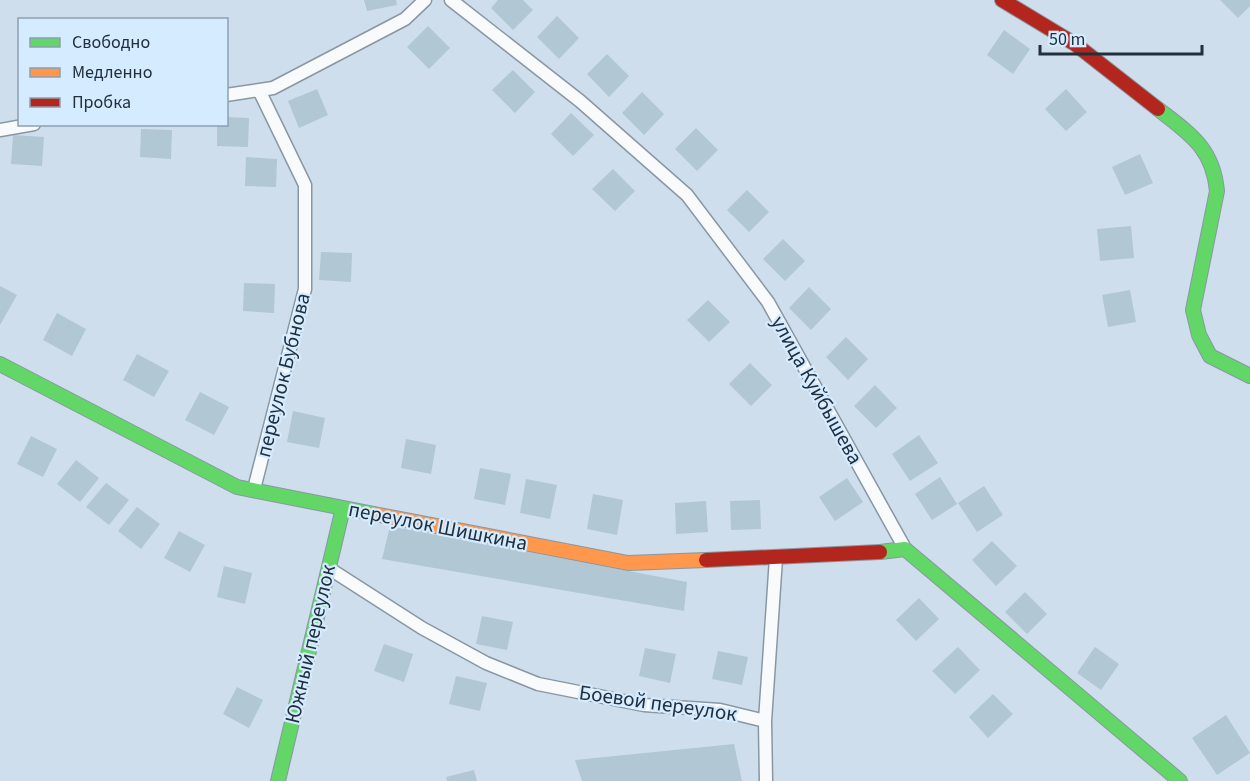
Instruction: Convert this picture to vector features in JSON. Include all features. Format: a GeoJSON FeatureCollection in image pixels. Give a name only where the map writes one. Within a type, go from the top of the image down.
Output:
{"type":"FeatureCollection","features":[{"type":"Feature","properties":{"kind":"street"},"geometry":{"type":"LineString","coordinates":[[1002,0],[1075,44],[1177,123],[1206,151],[1215,171],[1217,191],[1193,310],[1199,335],[1210,356],[1250,376]]}},
{"type":"Feature","properties":{"kind":"street","name":"переулок Шишкина"},"geometry":{"type":"LineString","coordinates":[[0,364],[237,487],[254,491],[628,563],[906,549]]}},
{"type":"Feature","properties":{"kind":"street","name":"Южный переулок"},"geometry":{"type":"LineString","coordinates":[[278,781],[343,508]]}},
{"type":"Feature","properties":{"kind":"street","name":"улица Куйбышева"},"geometry":{"type":"LineString","coordinates":[[906,549],[1180,781]]}},
{"type":"Feature","properties":{"kind":"lane"},"geometry":{"type":"LineString","coordinates":[[228,95],[273,88],[405,19],[425,0]]}},
{"type":"Feature","properties":{"kind":"lane","name":"улица Куйбышева"},"geometry":{"type":"LineString","coordinates":[[451,0],[580,101],[687,195],[768,302],[906,549]]}},
{"type":"Feature","properties":{"kind":"lane","name":"переулок Бубнова"},"geometry":{"type":"LineString","coordinates":[[254,491],[306,289],[305,185],[259,90]]}},
{"type":"Feature","properties":{"kind":"lane"},"geometry":{"type":"LineString","coordinates":[[0,130],[23,126]]}},
{"type":"Feature","properties":{"kind":"lane","name":"Боевой переулок"},"geometry":{"type":"LineString","coordinates":[[766,781],[765,721],[776,557]]}},
{"type":"Feature","properties":{"kind":"lane","name":"Боевой переулок"},"geometry":{"type":"LineString","coordinates":[[329,568],[422,628],[486,663],[538,684],[644,705],[720,710],[765,721]]}},
{"type":"Feature","properties":{"kind":"building"},"geometry":{"type":"Polygon","coordinates":[[[364,0],[396,0],[397,5],[367,11],[364,0]]]}},
{"type":"Feature","properties":{"kind":"building"},"geometry":{"type":"Polygon","coordinates":[[[498,0],[523,0],[533,10],[513,30],[491,8],[498,0]]]}},
{"type":"Feature","properties":{"kind":"building"},"geometry":{"type":"Polygon","coordinates":[[[1220,0],[1250,0],[1250,6],[1238,18],[1220,0]]]}},
{"type":"Feature","properties":{"kind":"building"},"geometry":{"type":"Polygon","coordinates":[[[557,16],[579,38],[559,59],[537,37],[557,16]]]}},
{"type":"Feature","properties":{"kind":"building"},"geometry":{"type":"Polygon","coordinates":[[[428,26],[450,48],[429,69],[407,47],[428,26]]]}},
{"type":"Feature","properties":{"kind":"building"},"geometry":{"type":"Polygon","coordinates":[[[1004,30],[1030,49],[1013,74],[987,55],[1004,30]]]}},
{"type":"Feature","properties":{"kind":"building"},"geometry":{"type":"Polygon","coordinates":[[[607,54],[629,76],[609,97],[587,74],[607,54]]]}},
{"type":"Feature","properties":{"kind":"building"},"geometry":{"type":"Polygon","coordinates":[[[513,70],[535,92],[515,113],[492,90],[513,70]]]}},
{"type":"Feature","properties":{"kind":"building"},"geometry":{"type":"Polygon","coordinates":[[[317,89],[328,115],[299,128],[288,101],[317,89]]]}},
{"type":"Feature","properties":{"kind":"building"},"geometry":{"type":"Polygon","coordinates":[[[1066,89],[1087,112],[1066,131],[1045,109],[1066,89]]]}},
{"type":"Feature","properties":{"kind":"building"},"geometry":{"type":"Polygon","coordinates":[[[642,92],[664,114],[644,135],[622,113],[642,92]]]}},
{"type":"Feature","properties":{"kind":"building"},"geometry":{"type":"Polygon","coordinates":[[[571,113],[594,135],[573,156],[551,134],[571,113]]]}},
{"type":"Feature","properties":{"kind":"building"},"geometry":{"type":"Polygon","coordinates":[[[228,117],[249,118],[248,147],[217,146],[217,126],[228,126],[228,117]]]}},
{"type":"Feature","properties":{"kind":"building"},"geometry":{"type":"Polygon","coordinates":[[[696,128],[718,150],[697,171],[675,149],[696,128]]]}},
{"type":"Feature","properties":{"kind":"building"},"geometry":{"type":"Polygon","coordinates":[[[141,129],[172,130],[171,159],[140,157],[141,129]]]}},
{"type":"Feature","properties":{"kind":"building"},"geometry":{"type":"Polygon","coordinates":[[[13,135],[44,137],[42,166],[11,164],[13,135]]]}},
{"type":"Feature","properties":{"kind":"building"},"geometry":{"type":"Polygon","coordinates":[[[1140,154],[1153,183],[1125,195],[1112,167],[1140,154]]]}},
{"type":"Feature","properties":{"kind":"building"},"geometry":{"type":"Polygon","coordinates":[[[246,157],[277,159],[276,187],[245,186],[246,157]]]}},
{"type":"Feature","properties":{"kind":"building"},"geometry":{"type":"Polygon","coordinates":[[[613,169],[635,191],[615,211],[592,189],[613,169]]]}},
{"type":"Feature","properties":{"kind":"building"},"geometry":{"type":"Polygon","coordinates":[[[747,190],[769,212],[749,232],[727,210],[747,190]]]}},
{"type":"Feature","properties":{"kind":"building"},"geometry":{"type":"Polygon","coordinates":[[[1131,226],[1134,258],[1100,261],[1097,229],[1131,226]]]}},
{"type":"Feature","properties":{"kind":"building"},"geometry":{"type":"Polygon","coordinates":[[[783,239],[805,261],[785,281],[763,259],[783,239]]]}},
{"type":"Feature","properties":{"kind":"building"},"geometry":{"type":"Polygon","coordinates":[[[321,252],[352,253],[351,282],[319,280],[321,252]]]}},
{"type":"Feature","properties":{"kind":"building"},"geometry":{"type":"Polygon","coordinates":[[[244,283],[275,284],[274,313],[243,311],[244,283]]]}},
{"type":"Feature","properties":{"kind":"building"},"geometry":{"type":"Polygon","coordinates":[[[0,286],[17,295],[0,325],[0,286]]]}},
{"type":"Feature","properties":{"kind":"building"},"geometry":{"type":"Polygon","coordinates":[[[809,287],[831,309],[811,330],[789,308],[809,287]]]}},
{"type":"Feature","properties":{"kind":"building"},"geometry":{"type":"Polygon","coordinates":[[[1130,290],[1136,322],[1108,327],[1102,295],[1130,290]]]}},
{"type":"Feature","properties":{"kind":"building"},"geometry":{"type":"Polygon","coordinates":[[[708,300],[730,322],[709,342],[687,320],[708,300]]]}},
{"type":"Feature","properties":{"kind":"building"},"geometry":{"type":"Polygon","coordinates":[[[57,313],[86,329],[72,356],[43,340],[57,313]]]}},
{"type":"Feature","properties":{"kind":"building"},"geometry":{"type":"Polygon","coordinates":[[[846,337],[868,359],[848,380],[826,357],[846,337]]]}},
{"type":"Feature","properties":{"kind":"building"},"geometry":{"type":"Polygon","coordinates":[[[137,354],[169,371],[154,397],[123,380],[137,354]]]}},
{"type":"Feature","properties":{"kind":"building"},"geometry":{"type":"Polygon","coordinates":[[[750,363],[772,385],[751,406],[729,384],[750,363]]]}},
{"type":"Feature","properties":{"kind":"building"},"geometry":{"type":"Polygon","coordinates":[[[875,385],[897,408],[876,428],[854,406],[875,385]]]}},
{"type":"Feature","properties":{"kind":"building"},"geometry":{"type":"Polygon","coordinates":[[[200,392],[229,407],[214,435],[185,420],[200,392]]]}},
{"type":"Feature","properties":{"kind":"building"},"geometry":{"type":"Polygon","coordinates":[[[293,411],[325,418],[319,448],[287,442],[293,411]]]}},
{"type":"Feature","properties":{"kind":"building"},"geometry":{"type":"Polygon","coordinates":[[[919,435],[938,463],[910,481],[892,454],[919,435]]]}},
{"type":"Feature","properties":{"kind":"building"},"geometry":{"type":"Polygon","coordinates":[[[31,436],[57,449],[43,477],[17,464],[31,436]]]}},
{"type":"Feature","properties":{"kind":"building"},"geometry":{"type":"Polygon","coordinates":[[[406,439],[436,445],[431,474],[401,468],[406,439]]]}},
{"type":"Feature","properties":{"kind":"building"},"geometry":{"type":"Polygon","coordinates":[[[76,460],[99,478],[80,502],[57,484],[76,460]]]}},
{"type":"Feature","properties":{"kind":"building"},"geometry":{"type":"Polygon","coordinates":[[[480,468],[511,474],[505,505],[474,499],[480,468]]]}},
{"type":"Feature","properties":{"kind":"building"},"geometry":{"type":"Polygon","coordinates":[[[940,477],[957,504],[932,520],[915,494],[940,477]]]}},
{"type":"Feature","properties":{"kind":"building"},"geometry":{"type":"Polygon","coordinates":[[[847,478],[863,502],[835,521],[819,497],[847,478]]]}},
{"type":"Feature","properties":{"kind":"building"},"geometry":{"type":"Polygon","coordinates":[[[526,479],[557,485],[550,519],[520,513],[526,479]]]}},
{"type":"Feature","properties":{"kind":"building"},"geometry":{"type":"Polygon","coordinates":[[[106,483],[129,500],[109,525],[86,507],[106,483]]]}},
{"type":"Feature","properties":{"kind":"building"},"geometry":{"type":"Polygon","coordinates":[[[984,486],[1003,515],[977,532],[958,503],[984,486]]]}},
{"type":"Feature","properties":{"kind":"building"},"geometry":{"type":"Polygon","coordinates":[[[593,494],[623,500],[617,535],[587,529],[593,494]]]}},
{"type":"Feature","properties":{"kind":"building"},"geometry":{"type":"Polygon","coordinates":[[[760,500],[761,529],[731,530],[730,501],[760,500]]]}},
{"type":"Feature","properties":{"kind":"building"},"geometry":{"type":"Polygon","coordinates":[[[706,501],[708,532],[676,534],[675,503],[706,501]]]}},
{"type":"Feature","properties":{"kind":"building"},"geometry":{"type":"Polygon","coordinates":[[[137,507],[160,524],[141,549],[118,531],[137,507]]]}},
{"type":"Feature","properties":{"kind":"building"},"geometry":{"type":"Polygon","coordinates":[[[390,526],[687,582],[684,611],[382,559],[390,526]]]}},
{"type":"Feature","properties":{"kind":"building"},"geometry":{"type":"Polygon","coordinates":[[[179,531],[205,545],[190,572],[164,558],[179,531]]]}},
{"type":"Feature","properties":{"kind":"building"},"geometry":{"type":"Polygon","coordinates":[[[992,541],[1017,566],[996,586],[972,560],[992,541]]]}},
{"type":"Feature","properties":{"kind":"building"},"geometry":{"type":"Polygon","coordinates":[[[224,566],[252,573],[245,604],[217,597],[224,566]]]}},
{"type":"Feature","properties":{"kind":"building"},"geometry":{"type":"Polygon","coordinates":[[[1025,592],[1047,614],[1027,634],[1005,612],[1025,592]]]}},
{"type":"Feature","properties":{"kind":"building"},"geometry":{"type":"Polygon","coordinates":[[[919,598],[939,619],[916,641],[896,620],[919,598]]]}},
{"type":"Feature","properties":{"kind":"building"},"geometry":{"type":"Polygon","coordinates":[[[482,616],[513,622],[507,650],[476,644],[482,616]]]}},
{"type":"Feature","properties":{"kind":"building"},"geometry":{"type":"Polygon","coordinates":[[[384,644],[413,654],[404,682],[374,671],[384,644]]]}},
{"type":"Feature","properties":{"kind":"building"},"geometry":{"type":"Polygon","coordinates":[[[958,647],[980,670],[955,694],[932,671],[958,647]]]}},
{"type":"Feature","properties":{"kind":"building"},"geometry":{"type":"Polygon","coordinates":[[[1095,647],[1119,664],[1101,690],[1077,673],[1095,647]]]}},
{"type":"Feature","properties":{"kind":"building"},"geometry":{"type":"Polygon","coordinates":[[[645,648],[676,654],[670,683],[639,676],[645,648]]]}},
{"type":"Feature","properties":{"kind":"building"},"geometry":{"type":"Polygon","coordinates":[[[718,651],[748,657],[742,685],[712,679],[718,651]]]}},
{"type":"Feature","properties":{"kind":"building"},"geometry":{"type":"Polygon","coordinates":[[[456,676],[487,683],[480,711],[449,704],[456,676]]]}},
{"type":"Feature","properties":{"kind":"building"},"geometry":{"type":"Polygon","coordinates":[[[237,687],[263,700],[249,728],[223,714],[237,687]]]}},
{"type":"Feature","properties":{"kind":"building"},"geometry":{"type":"Polygon","coordinates":[[[993,694],[1013,714],[988,738],[969,717],[993,694]]]}},
{"type":"Feature","properties":{"kind":"building"},"geometry":{"type":"Polygon","coordinates":[[[1226,715],[1250,753],[1217,775],[1192,738],[1226,715]]]}},
{"type":"Feature","properties":{"kind":"building"},"geometry":{"type":"Polygon","coordinates":[[[734,744],[742,781],[582,781],[575,760],[734,744]]]}},
{"type":"Feature","properties":{"kind":"building"},"geometry":{"type":"Polygon","coordinates":[[[474,770],[477,781],[447,781],[446,777],[474,770]]]}},
{"type":"Feature","properties":{"kind":"traffic: fast"},"geometry":{"type":"LineString","coordinates":[[1158,109],[1198,143],[1211,164],[1215,176],[1217,191],[1193,310],[1199,335],[1210,356],[1250,376]]}},
{"type":"Feature","properties":{"kind":"traffic: fast"},"geometry":{"type":"LineString","coordinates":[[0,364],[237,487],[374,514]]}},
{"type":"Feature","properties":{"kind":"traffic: fast"},"geometry":{"type":"LineString","coordinates":[[278,781],[343,508]]}},
{"type":"Feature","properties":{"kind":"traffic: fast"},"geometry":{"type":"LineString","coordinates":[[880,552],[905,549],[1180,781]]}},
{"type":"Feature","properties":{"kind":"traffic: slow"},"geometry":{"type":"LineString","coordinates":[[374,514],[628,563],[706,560]]}},
{"type":"Feature","properties":{"kind":"traffic: jam"},"geometry":{"type":"LineString","coordinates":[[1002,0],[1075,44],[1158,109]]}},
{"type":"Feature","properties":{"kind":"traffic: jam"},"geometry":{"type":"LineString","coordinates":[[706,560],[880,552]]}}]}
